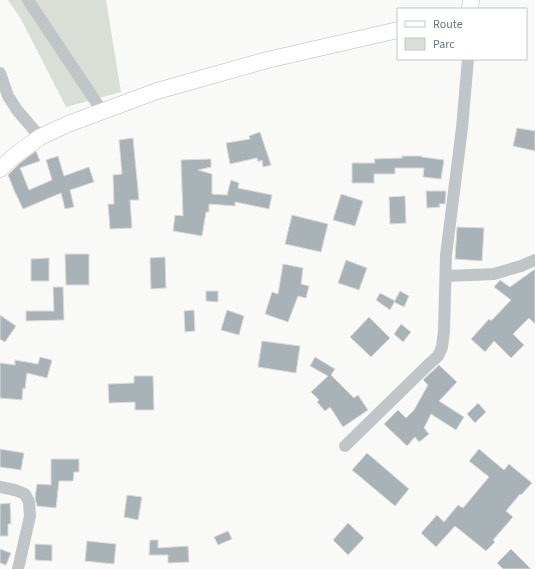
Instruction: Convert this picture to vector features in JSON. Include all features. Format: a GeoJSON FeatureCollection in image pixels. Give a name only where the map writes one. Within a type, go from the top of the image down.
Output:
{"type":"FeatureCollection","features":[{"type":"Feature","properties":{"kind":"street"},"geometry":{"type":"LineString","coordinates":[[28,0],[102,111]]}},
{"type":"Feature","properties":{"kind":"street"},"geometry":{"type":"LineString","coordinates":[[0,169],[12,157],[40,137],[68,124],[157,91],[267,60],[397,30]]}},
{"type":"Feature","properties":{"kind":"street"},"geometry":{"type":"LineString","coordinates":[[345,446],[438,356],[442,347],[444,331],[446,255],[462,128],[468,60]]}},
{"type":"Feature","properties":{"kind":"street"},"geometry":{"type":"LineString","coordinates":[[0,73],[8,96],[17,110],[40,137]]}},
{"type":"Feature","properties":{"kind":"street"},"geometry":{"type":"LineString","coordinates":[[446,276],[494,274],[535,260]]}},
{"type":"Feature","properties":{"kind":"street"},"geometry":{"type":"LineString","coordinates":[[0,488],[15,490],[25,494],[29,502],[30,516],[18,569]]}},
{"type":"Feature","properties":{"kind":"green space"},"geometry":{"type":"Polygon","coordinates":[[[8,0],[106,0],[121,92],[66,107],[21,19],[8,0]]]}},
{"type":"Feature","properties":{"kind":"building"},"geometry":{"type":"Polygon","coordinates":[[[517,128],[535,131],[535,151],[513,146],[517,128]]]}},
{"type":"Feature","properties":{"kind":"building"},"geometry":{"type":"Polygon","coordinates":[[[260,132],[271,165],[263,167],[262,160],[258,162],[257,158],[230,164],[226,143],[250,139],[249,136],[260,132]]]}},
{"type":"Feature","properties":{"kind":"building"},"geometry":{"type":"Polygon","coordinates":[[[133,138],[139,200],[130,200],[132,228],[110,229],[108,204],[114,204],[113,175],[122,174],[119,140],[133,138]]]}},
{"type":"Feature","properties":{"kind":"building"},"geometry":{"type":"Polygon","coordinates":[[[36,151],[40,161],[20,168],[29,190],[52,180],[46,160],[58,156],[64,176],[89,167],[94,182],[70,190],[74,207],[65,209],[61,193],[23,209],[8,175],[36,151]]]}},
{"type":"Feature","properties":{"kind":"building"},"geometry":{"type":"Polygon","coordinates":[[[402,156],[422,156],[444,160],[441,179],[423,177],[424,168],[395,168],[395,174],[374,174],[374,183],[352,183],[352,163],[375,163],[374,159],[402,158],[402,156]]]}},
{"type":"Feature","properties":{"kind":"building"},"geometry":{"type":"Polygon","coordinates":[[[211,159],[211,167],[198,170],[212,174],[212,194],[227,195],[231,180],[239,183],[238,188],[272,195],[269,209],[235,202],[235,206],[209,204],[209,212],[206,212],[202,236],[173,231],[175,215],[183,216],[181,160],[211,159]]]}},
{"type":"Feature","properties":{"kind":"building"},"geometry":{"type":"Polygon","coordinates":[[[426,191],[446,191],[445,204],[439,204],[440,207],[427,208],[426,191]]]}},
{"type":"Feature","properties":{"kind":"building"},"geometry":{"type":"Polygon","coordinates":[[[341,194],[363,201],[355,226],[333,220],[341,194]]]}},
{"type":"Feature","properties":{"kind":"building"},"geometry":{"type":"Polygon","coordinates":[[[405,196],[406,223],[390,224],[389,197],[405,196]]]}},
{"type":"Feature","properties":{"kind":"building"},"geometry":{"type":"Polygon","coordinates":[[[292,215],[328,224],[321,252],[285,244],[292,215]]]}},
{"type":"Feature","properties":{"kind":"building"},"geometry":{"type":"Polygon","coordinates":[[[457,227],[484,228],[482,261],[455,259],[457,227]]]}},
{"type":"Feature","properties":{"kind":"building"},"geometry":{"type":"Polygon","coordinates":[[[65,254],[89,254],[89,285],[66,285],[65,254]]]}},
{"type":"Feature","properties":{"kind":"building"},"geometry":{"type":"Polygon","coordinates":[[[165,257],[166,288],[151,289],[150,258],[165,257]]]}},
{"type":"Feature","properties":{"kind":"building"},"geometry":{"type":"Polygon","coordinates":[[[49,258],[49,281],[31,281],[31,259],[49,258]]]}},
{"type":"Feature","properties":{"kind":"building"},"geometry":{"type":"Polygon","coordinates":[[[346,260],[367,268],[359,290],[338,283],[346,260]]]}},
{"type":"Feature","properties":{"kind":"building"},"geometry":{"type":"Polygon","coordinates":[[[283,264],[303,268],[301,284],[309,286],[306,298],[298,296],[288,322],[265,314],[272,292],[278,294],[283,264]]]}},
{"type":"Feature","properties":{"kind":"building"},"geometry":{"type":"Polygon","coordinates":[[[535,269],[535,324],[529,318],[513,334],[524,345],[511,358],[494,341],[485,352],[471,339],[489,319],[491,321],[511,300],[494,287],[500,280],[510,287],[535,269]]]}},
{"type":"Feature","properties":{"kind":"building"},"geometry":{"type":"Polygon","coordinates":[[[53,287],[63,287],[64,320],[26,321],[26,311],[54,311],[53,287]]]}},
{"type":"Feature","properties":{"kind":"building"},"geometry":{"type":"Polygon","coordinates":[[[206,291],[218,291],[218,302],[206,301],[206,291]]]}},
{"type":"Feature","properties":{"kind":"building"},"geometry":{"type":"Polygon","coordinates":[[[400,291],[409,296],[404,307],[394,302],[400,291]]]}},
{"type":"Feature","properties":{"kind":"building"},"geometry":{"type":"Polygon","coordinates":[[[380,293],[395,301],[390,310],[376,300],[380,293]]]}},
{"type":"Feature","properties":{"kind":"building"},"geometry":{"type":"Polygon","coordinates":[[[194,310],[195,331],[185,332],[184,311],[194,310]]]}},
{"type":"Feature","properties":{"kind":"building"},"geometry":{"type":"Polygon","coordinates":[[[227,310],[244,316],[239,335],[221,330],[227,310]]]}},
{"type":"Feature","properties":{"kind":"building"},"geometry":{"type":"Polygon","coordinates":[[[0,315],[16,326],[5,342],[0,339],[0,315]]]}},
{"type":"Feature","properties":{"kind":"building"},"geometry":{"type":"Polygon","coordinates":[[[369,317],[390,338],[371,357],[350,337],[369,317]]]}},
{"type":"Feature","properties":{"kind":"building"},"geometry":{"type":"Polygon","coordinates":[[[401,324],[411,332],[403,342],[394,334],[401,324]]]}},
{"type":"Feature","properties":{"kind":"building"},"geometry":{"type":"Polygon","coordinates":[[[262,341],[300,346],[296,373],[258,367],[262,341]]]}},
{"type":"Feature","properties":{"kind":"building"},"geometry":{"type":"Polygon","coordinates":[[[40,357],[52,360],[47,378],[27,373],[25,389],[23,388],[22,400],[0,398],[0,363],[15,365],[15,360],[38,364],[40,357]]]}},
{"type":"Feature","properties":{"kind":"building"},"geometry":{"type":"Polygon","coordinates":[[[315,357],[335,369],[331,375],[354,398],[358,395],[368,410],[343,427],[330,407],[325,411],[317,402],[319,400],[311,392],[328,376],[310,366],[315,357]]]}},
{"type":"Feature","properties":{"kind":"building"},"geometry":{"type":"Polygon","coordinates":[[[439,365],[457,382],[439,401],[464,417],[456,430],[431,414],[424,428],[429,434],[419,442],[415,437],[407,446],[384,424],[398,410],[406,418],[414,410],[428,385],[423,380],[439,365]]]}},
{"type":"Feature","properties":{"kind":"building"},"geometry":{"type":"Polygon","coordinates":[[[134,376],[153,376],[154,410],[135,410],[135,402],[109,403],[108,384],[134,383],[134,376]]]}},
{"type":"Feature","properties":{"kind":"building"},"geometry":{"type":"Polygon","coordinates":[[[478,403],[486,412],[475,423],[467,414],[478,403]]]}},
{"type":"Feature","properties":{"kind":"building"},"geometry":{"type":"Polygon","coordinates":[[[0,449],[24,453],[21,470],[0,467],[0,449]]]}},
{"type":"Feature","properties":{"kind":"building"},"geometry":{"type":"Polygon","coordinates":[[[479,449],[504,470],[509,464],[532,483],[521,495],[520,494],[506,511],[513,517],[493,540],[495,542],[486,551],[455,526],[436,547],[421,533],[437,515],[444,522],[458,505],[463,508],[489,477],[469,461],[479,449]]]}},
{"type":"Feature","properties":{"kind":"building"},"geometry":{"type":"Polygon","coordinates":[[[367,453],[409,489],[395,506],[352,470],[367,453]]]}},
{"type":"Feature","properties":{"kind":"building"},"geometry":{"type":"Polygon","coordinates":[[[51,459],[79,459],[79,472],[74,472],[73,481],[59,481],[56,508],[37,506],[35,498],[37,484],[51,485],[51,459]]]}},
{"type":"Feature","properties":{"kind":"building"},"geometry":{"type":"Polygon","coordinates":[[[127,495],[142,497],[138,520],[124,517],[127,495]]]}},
{"type":"Feature","properties":{"kind":"building"},"geometry":{"type":"Polygon","coordinates":[[[10,503],[11,524],[8,524],[8,536],[0,536],[0,504],[10,503]]]}},
{"type":"Feature","properties":{"kind":"building"},"geometry":{"type":"Polygon","coordinates":[[[348,523],[364,538],[348,555],[333,540],[348,523]]]}},
{"type":"Feature","properties":{"kind":"building"},"geometry":{"type":"Polygon","coordinates":[[[228,531],[232,539],[218,545],[214,537],[228,531]]]}},
{"type":"Feature","properties":{"kind":"building"},"geometry":{"type":"Polygon","coordinates":[[[150,540],[158,540],[158,548],[188,546],[189,562],[168,563],[168,555],[149,555],[150,540]]]}},
{"type":"Feature","properties":{"kind":"building"},"geometry":{"type":"Polygon","coordinates":[[[87,541],[116,544],[114,564],[85,561],[87,541]]]}},
{"type":"Feature","properties":{"kind":"building"},"geometry":{"type":"Polygon","coordinates":[[[35,544],[52,545],[52,561],[35,560],[35,544]]]}},
{"type":"Feature","properties":{"kind":"building"},"geometry":{"type":"Polygon","coordinates":[[[0,549],[11,553],[6,565],[0,563],[0,549]]]}},
{"type":"Feature","properties":{"kind":"building"},"geometry":{"type":"Polygon","coordinates":[[[511,549],[531,569],[503,569],[497,563],[511,549]]]}}]}
